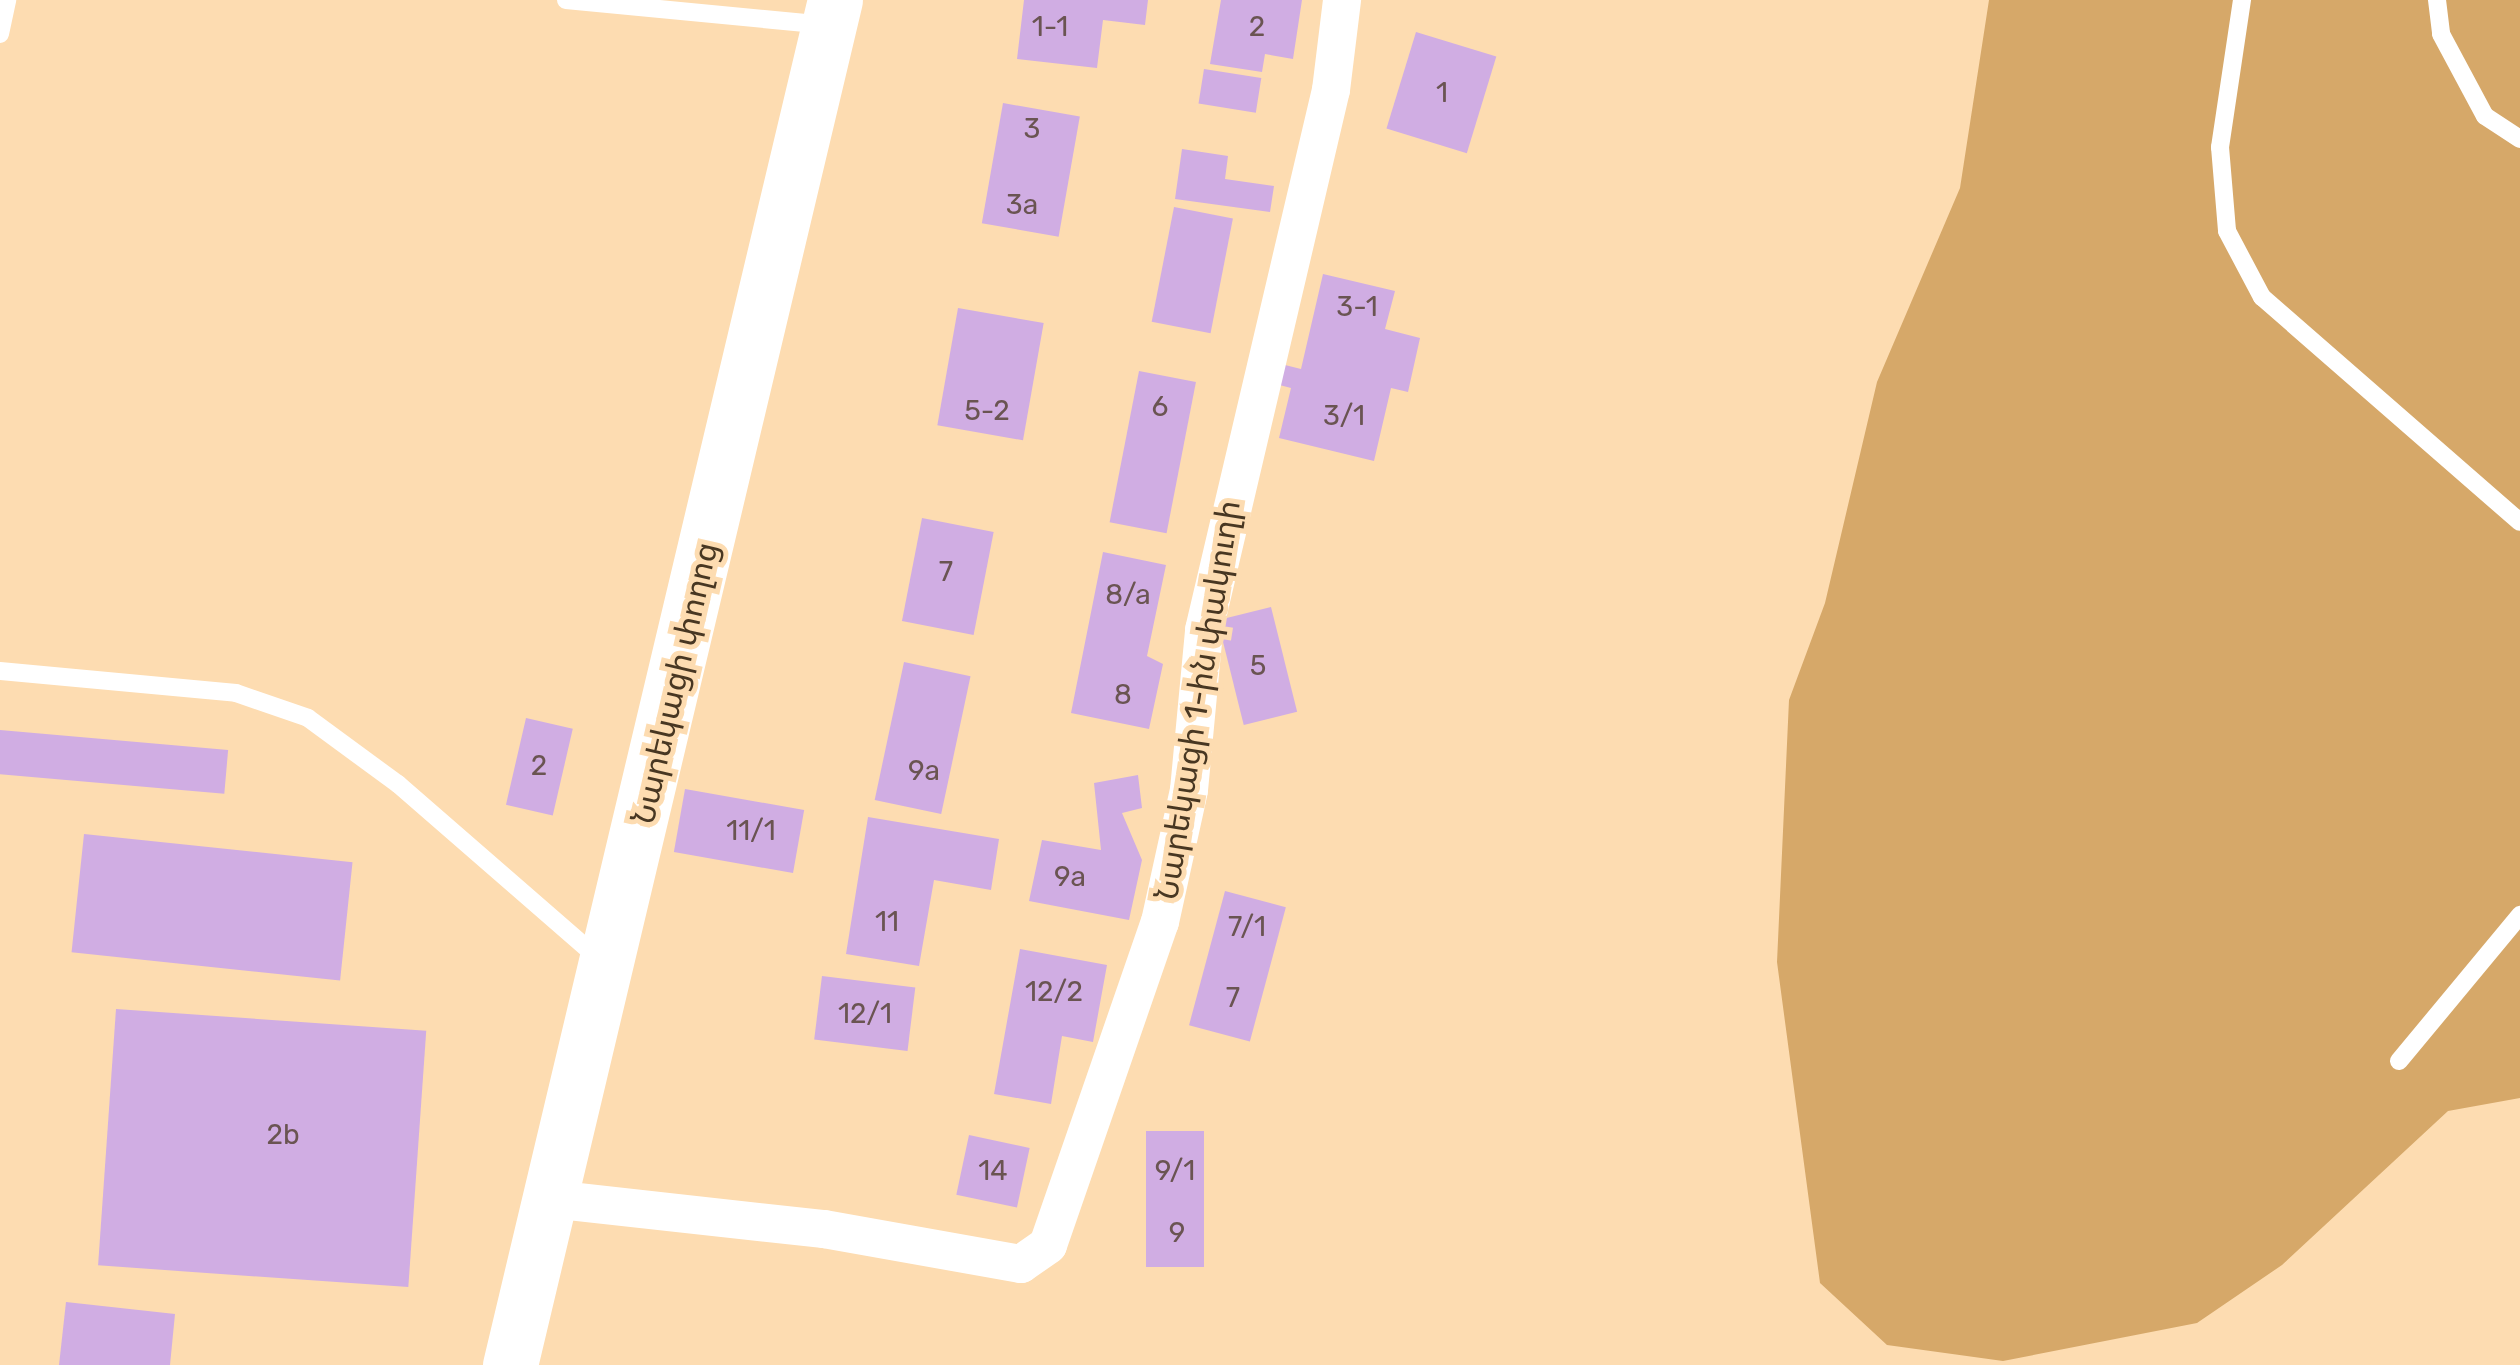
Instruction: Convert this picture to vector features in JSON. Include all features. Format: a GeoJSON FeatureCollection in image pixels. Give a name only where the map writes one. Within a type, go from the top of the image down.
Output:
{"type":"FeatureCollection","features":[{"type":"Feature","properties":{"kind":"highway","name":"Նարեկացի փողոց"},"geometry":{"type":"LineString","coordinates":[[510,1365],[608,968],[832,13]]}},
{"type":"Feature","properties":{"kind":"street","name":"Նարեկացի 1-ին փակուղի"},"geometry":{"type":"LineString","coordinates":[[551,1199],[824,1229],[1021,1264],[1048,1244],[1160,922],[1189,790],[1208,612],[1328,108],[1342,0]]}},
{"type":"Feature","properties":{"kind":"lane"},"geometry":{"type":"LineString","coordinates":[[0,34],[8,0]]}},
{"type":"Feature","properties":{"kind":"lane"},"geometry":{"type":"LineString","coordinates":[[566,0],[832,13]]}},
{"type":"Feature","properties":{"kind":"lane"},"geometry":{"type":"LineString","coordinates":[[2242,0],[2220,147],[2227,230],[2262,297],[2520,522]]}},
{"type":"Feature","properties":{"kind":"lane"},"geometry":{"type":"LineString","coordinates":[[2437,0],[2440,34],[2485,116],[2520,138]]}},
{"type":"Feature","properties":{"kind":"lane"},"geometry":{"type":"LineString","coordinates":[[0,672],[236,693],[308,718],[398,784],[608,968]]}},
{"type":"Feature","properties":{"kind":"lane"},"geometry":{"type":"LineString","coordinates":[[2399,1061],[2520,915]]}},
{"type":"Feature","properties":{"kind":"shaded area"},"geometry":{"type":"Polygon","coordinates":[[[1989,0],[2520,0],[2520,1098],[2448,1111],[2282,1265],[2197,1323],[2003,1361],[1887,1345],[1820,1283],[1777,962],[1789,700],[1825,603],[1877,382],[1960,188],[1989,0]]]}},
{"type":"Feature","properties":{"kind":"building"},"geometry":{"type":"Polygon","coordinates":[[[1024,0],[1148,0],[1145,25],[1103,20],[1097,68],[1017,59],[1024,0]]]}},
{"type":"Feature","properties":{"kind":"building"},"geometry":{"type":"Polygon","coordinates":[[[1221,0],[1302,0],[1293,59],[1265,54],[1262,72],[1210,64],[1221,0]]]}},
{"type":"Feature","properties":{"kind":"building"},"geometry":{"type":"Polygon","coordinates":[[[1416,32],[1496,57],[1467,153],[1386,129],[1416,32]]]}},
{"type":"Feature","properties":{"kind":"building"},"geometry":{"type":"Polygon","coordinates":[[[1204,69],[1261,78],[1256,113],[1199,104],[1204,69]]]}},
{"type":"Feature","properties":{"kind":"building"},"geometry":{"type":"Polygon","coordinates":[[[1003,103],[1080,117],[1059,237],[982,223],[1003,103]]]}},
{"type":"Feature","properties":{"kind":"building"},"geometry":{"type":"Polygon","coordinates":[[[1182,149],[1228,156],[1225,179],[1274,186],[1270,212],[1175,199],[1182,149]]]}},
{"type":"Feature","properties":{"kind":"building"},"geometry":{"type":"Polygon","coordinates":[[[1174,207],[1233,218],[1211,333],[1152,322],[1174,207]]]}},
{"type":"Feature","properties":{"kind":"building"},"geometry":{"type":"Polygon","coordinates":[[[1323,274],[1395,291],[1385,329],[1420,338],[1408,392],[1391,388],[1374,461],[1279,438],[1291,388],[1268,382],[1273,362],[1301,369],[1323,274]]]}},
{"type":"Feature","properties":{"kind":"building"},"geometry":{"type":"Polygon","coordinates":[[[958,308],[1044,323],[1023,440],[937,425],[958,308]]]}},
{"type":"Feature","properties":{"kind":"building"},"geometry":{"type":"Polygon","coordinates":[[[1139,371],[1196,382],[1167,533],[1110,522],[1139,371]]]}},
{"type":"Feature","properties":{"kind":"building"},"geometry":{"type":"Polygon","coordinates":[[[922,518],[994,532],[974,635],[902,621],[922,518]]]}},
{"type":"Feature","properties":{"kind":"building"},"geometry":{"type":"Polygon","coordinates":[[[1103,552],[1166,565],[1147,656],[1163,664],[1149,729],[1071,713],[1103,552]]]}},
{"type":"Feature","properties":{"kind":"building"},"geometry":{"type":"Polygon","coordinates":[[[1271,607],[1297,712],[1244,725],[1218,620],[1271,607]]]}},
{"type":"Feature","properties":{"kind":"building"},"geometry":{"type":"Polygon","coordinates":[[[904,662],[971,676],[941,814],[875,800],[904,662]]]}},
{"type":"Feature","properties":{"kind":"building"},"geometry":{"type":"Polygon","coordinates":[[[526,718],[573,729],[553,816],[506,805],[526,718]]]}},
{"type":"Feature","properties":{"kind":"building"},"geometry":{"type":"Polygon","coordinates":[[[0,730],[228,750],[224,794],[0,774],[0,730]]]}},
{"type":"Feature","properties":{"kind":"building"},"geometry":{"type":"Polygon","coordinates":[[[1138,775],[1142,808],[1122,813],[1142,860],[1129,920],[1029,901],[1042,840],[1101,850],[1094,783],[1138,775]]]}},
{"type":"Feature","properties":{"kind":"building"},"geometry":{"type":"Polygon","coordinates":[[[685,789],[804,810],[793,873],[674,852],[685,789]]]}},
{"type":"Feature","properties":{"kind":"building"},"geometry":{"type":"Polygon","coordinates":[[[868,817],[999,839],[991,890],[934,880],[919,966],[846,954],[868,817]]]}},
{"type":"Feature","properties":{"kind":"building"},"geometry":{"type":"Polygon","coordinates":[[[84,834],[353,862],[340,981],[72,952],[84,834]]]}},
{"type":"Feature","properties":{"kind":"building"},"geometry":{"type":"Polygon","coordinates":[[[1225,891],[1286,907],[1250,1042],[1189,1025],[1225,891]]]}},
{"type":"Feature","properties":{"kind":"building"},"geometry":{"type":"Polygon","coordinates":[[[1020,949],[1107,965],[1093,1042],[1062,1036],[1051,1104],[994,1094],[1020,949]]]}},
{"type":"Feature","properties":{"kind":"building"},"geometry":{"type":"Polygon","coordinates":[[[822,976],[915,987],[907,1051],[814,1040],[822,976]]]}},
{"type":"Feature","properties":{"kind":"building"},"geometry":{"type":"Polygon","coordinates":[[[116,1009],[426,1031],[408,1287],[98,1265],[116,1009]]]}},
{"type":"Feature","properties":{"kind":"building"},"geometry":{"type":"Polygon","coordinates":[[[1146,1131],[1204,1131],[1204,1267],[1146,1267],[1146,1131]]]}},
{"type":"Feature","properties":{"kind":"building"},"geometry":{"type":"Polygon","coordinates":[[[969,1135],[1030,1148],[1017,1208],[956,1195],[969,1135]]]}},
{"type":"Feature","properties":{"kind":"building"},"geometry":{"type":"Polygon","coordinates":[[[66,1302],[175,1314],[170,1365],[59,1365],[66,1302]]]}}]}
